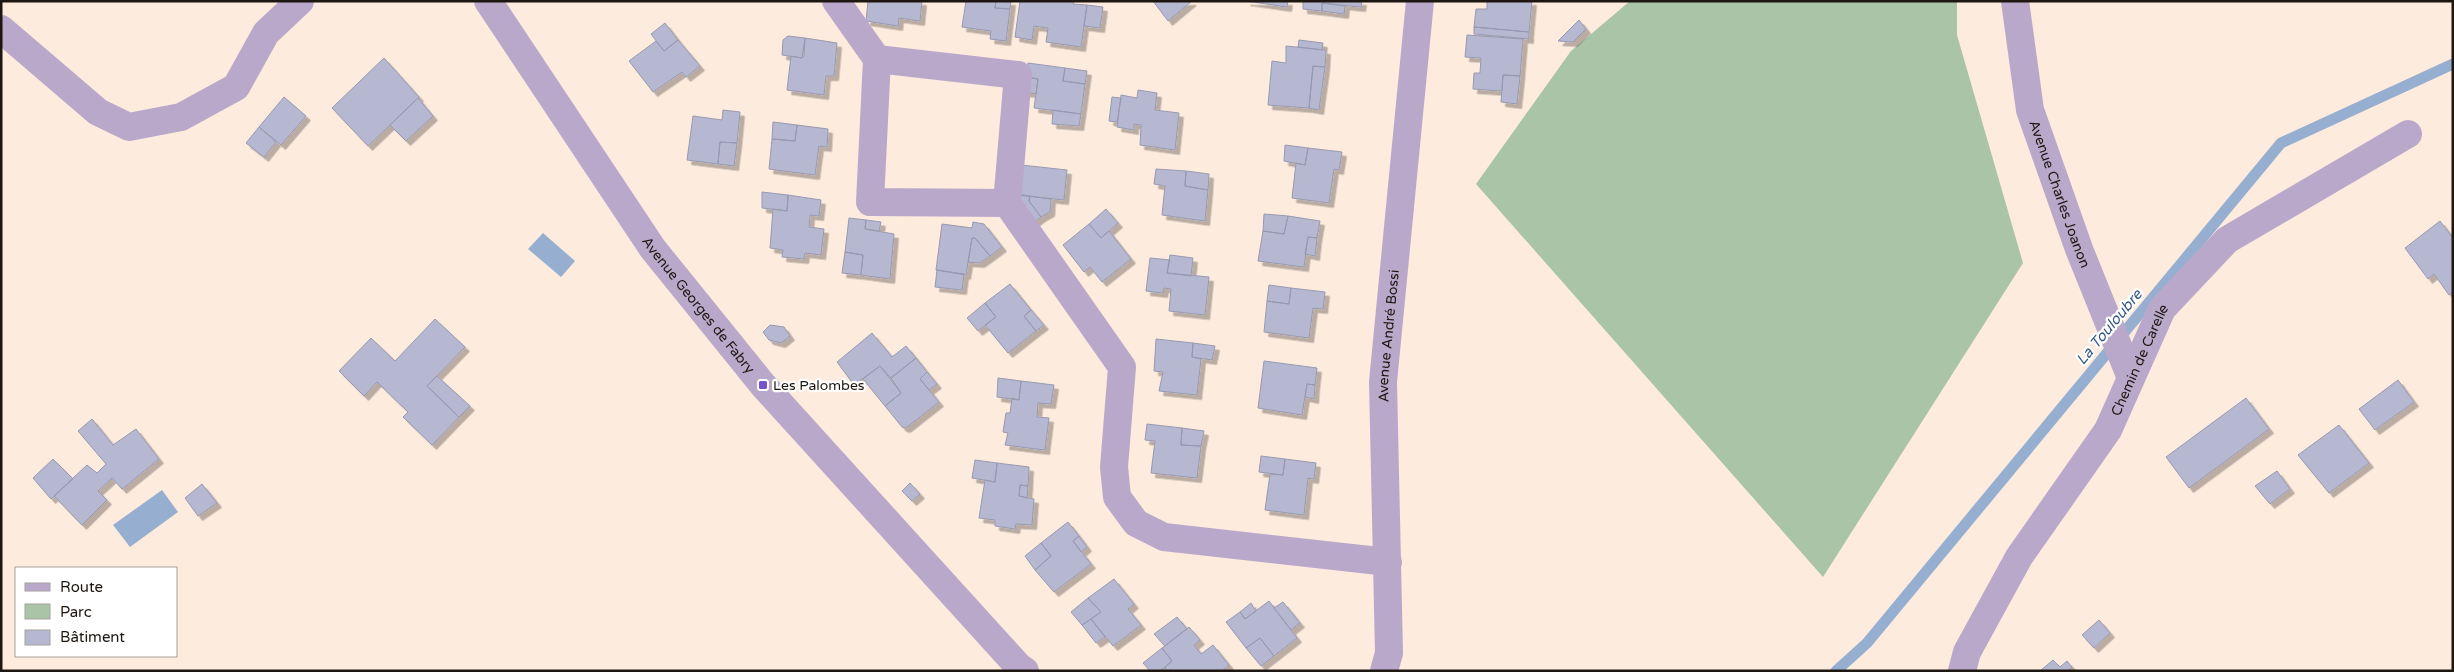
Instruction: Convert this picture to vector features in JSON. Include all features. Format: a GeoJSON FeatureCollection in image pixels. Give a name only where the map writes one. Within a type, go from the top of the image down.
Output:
{"type":"FeatureCollection","features":[{"type":"Feature","properties":{"kind":"street"},"geometry":{"type":"LineString","coordinates":[[1,29],[98,112],[129,127],[181,117],[236,87],[266,33],[300,1]]}},
{"type":"Feature","properties":{"kind":"street","name":"Avenue Georges de Fabry"},"geometry":{"type":"LineString","coordinates":[[488,1],[653,249],[763,385],[1025,671]]}},
{"type":"Feature","properties":{"kind":"street"},"geometry":{"type":"LineString","coordinates":[[836,1],[876,59],[870,202],[1007,203]]}},
{"type":"Feature","properties":{"kind":"street","name":"Avenue André Bossi"},"geometry":{"type":"LineString","coordinates":[[1384,671],[1389,653],[1383,382],[1420,1]]}},
{"type":"Feature","properties":{"kind":"street","name":"Avenue Charles Joanon"},"geometry":{"type":"LineString","coordinates":[[2015,1],[2030,110],[2079,249],[2131,378]]}},
{"type":"Feature","properties":{"kind":"street"},"geometry":{"type":"LineString","coordinates":[[876,59],[1018,75],[1007,203],[1122,367],[1114,467],[1117,497],[1136,524],[1164,537],[1388,562]]}},
{"type":"Feature","properties":{"kind":"street","name":"Chemin de Carelle"},"geometry":{"type":"LineString","coordinates":[[1962,671],[1967,652],[2019,557],[2108,430],[2162,310],[2228,240],[2408,134]]}},
{"type":"Feature","properties":{"kind":"green space"},"geometry":{"type":"Polygon","coordinates":[[[1630,1],[1957,1],[1957,35],[2023,263],[1823,577],[1476,184],[1571,51],[1630,1]]]}},
{"type":"Feature","properties":{"kind":"water"},"geometry":{"type":"Polygon","coordinates":[[[543,233],[575,261],[561,277],[528,249],[543,233]]]}},
{"type":"Feature","properties":{"kind":"water"},"geometry":{"type":"Polygon","coordinates":[[[162,490],[178,512],[130,547],[113,525],[162,490]]]}},
{"type":"Feature","properties":{"kind":"building"},"geometry":{"type":"Polygon","coordinates":[[[868,1],[922,1],[920,21],[899,18],[898,26],[866,21],[868,1]]]}},
{"type":"Feature","properties":{"kind":"building"},"geometry":{"type":"Polygon","coordinates":[[[966,1],[996,1],[995,8],[1010,9],[1006,41],[990,39],[991,31],[962,27],[966,1]]]}},
{"type":"Feature","properties":{"kind":"building"},"geometry":{"type":"Polygon","coordinates":[[[996,1],[1011,1],[1010,9],[995,8],[996,1]]]}},
{"type":"Feature","properties":{"kind":"building"},"geometry":{"type":"Polygon","coordinates":[[[1020,1],[1074,1],[1073,4],[1087,5],[1081,47],[1046,42],[1048,28],[1034,26],[1032,40],[1015,37],[1020,1]]]}},
{"type":"Feature","properties":{"kind":"building"},"geometry":{"type":"Polygon","coordinates":[[[1153,1],[1192,1],[1168,21],[1153,1]]]}},
{"type":"Feature","properties":{"kind":"building"},"geometry":{"type":"Polygon","coordinates":[[[1246,1],[1288,1],[1287,7],[1246,1]]]}},
{"type":"Feature","properties":{"kind":"building"},"geometry":{"type":"Polygon","coordinates":[[[1303,1],[1362,1],[1361,7],[1322,3],[1322,11],[1303,9],[1303,1]]]}},
{"type":"Feature","properties":{"kind":"building"},"geometry":{"type":"Polygon","coordinates":[[[1487,1],[1532,1],[1529,32],[1474,27],[1476,9],[1487,9],[1487,1]]]}},
{"type":"Feature","properties":{"kind":"building"},"geometry":{"type":"Polygon","coordinates":[[[1322,3],[1345,6],[1344,14],[1322,11],[1322,3]]]}},
{"type":"Feature","properties":{"kind":"building"},"geometry":{"type":"Polygon","coordinates":[[[1087,5],[1103,7],[1100,28],[1084,26],[1087,5]]]}},
{"type":"Feature","properties":{"kind":"building"},"geometry":{"type":"Polygon","coordinates":[[[1579,20],[1586,29],[1573,42],[1558,41],[1579,20]]]}},
{"type":"Feature","properties":{"kind":"building"},"geometry":{"type":"Polygon","coordinates":[[[665,23],[678,40],[664,51],[651,34],[665,23]]]}},
{"type":"Feature","properties":{"kind":"building"},"geometry":{"type":"Polygon","coordinates":[[[1474,27],[1529,32],[1529,39],[1474,34],[1474,27]]]}},
{"type":"Feature","properties":{"kind":"building"},"geometry":{"type":"Polygon","coordinates":[[[1467,35],[1523,39],[1520,76],[1503,75],[1502,91],[1473,89],[1474,73],[1480,73],[1481,58],[1465,57],[1467,35]]]}},
{"type":"Feature","properties":{"kind":"building"},"geometry":{"type":"Polygon","coordinates":[[[788,36],[805,38],[802,58],[782,55],[783,40],[788,36]]]}},
{"type":"Feature","properties":{"kind":"building"},"geometry":{"type":"Polygon","coordinates":[[[805,38],[837,43],[834,76],[826,76],[824,95],[787,90],[791,56],[802,58],[804,56],[805,38]]]}},
{"type":"Feature","properties":{"kind":"building"},"geometry":{"type":"Polygon","coordinates":[[[678,40],[700,66],[686,77],[682,72],[653,92],[629,61],[656,41],[664,51],[678,40]]]}},
{"type":"Feature","properties":{"kind":"building"},"geometry":{"type":"Polygon","coordinates":[[[1299,40],[1323,43],[1322,50],[1298,47],[1299,40]]]}},
{"type":"Feature","properties":{"kind":"building"},"geometry":{"type":"Polygon","coordinates":[[[1286,46],[1326,50],[1325,67],[1313,66],[1309,108],[1268,105],[1272,61],[1286,63],[1286,46]]]}},
{"type":"Feature","properties":{"kind":"building"},"geometry":{"type":"Polygon","coordinates":[[[384,58],[419,97],[368,146],[332,108],[384,58]]]}},
{"type":"Feature","properties":{"kind":"building"},"geometry":{"type":"Polygon","coordinates":[[[1028,63],[1065,68],[1063,81],[1085,84],[1081,114],[1034,108],[1038,79],[1027,77],[1028,63]]]}},
{"type":"Feature","properties":{"kind":"building"},"geometry":{"type":"Polygon","coordinates":[[[1313,66],[1325,67],[1319,110],[1309,108],[1313,66]]]}},
{"type":"Feature","properties":{"kind":"building"},"geometry":{"type":"Polygon","coordinates":[[[1065,68],[1087,71],[1085,84],[1063,81],[1065,68]]]}},
{"type":"Feature","properties":{"kind":"building"},"geometry":{"type":"Polygon","coordinates":[[[1503,75],[1520,76],[1517,104],[1501,102],[1503,75]]]}},
{"type":"Feature","properties":{"kind":"building"},"geometry":{"type":"Polygon","coordinates":[[[1027,77],[1038,79],[1036,94],[1025,92],[1027,77]]]}},
{"type":"Feature","properties":{"kind":"building"},"geometry":{"type":"Polygon","coordinates":[[[1138,90],[1157,93],[1155,110],[1179,113],[1175,150],[1140,145],[1141,125],[1134,124],[1134,130],[1117,127],[1121,95],[1137,98],[1138,90]]]}},
{"type":"Feature","properties":{"kind":"building"},"geometry":{"type":"Polygon","coordinates":[[[284,97],[306,116],[281,145],[259,127],[284,97]]]}},
{"type":"Feature","properties":{"kind":"building"},"geometry":{"type":"Polygon","coordinates":[[[1112,97],[1121,98],[1117,122],[1109,121],[1112,97]]]}},
{"type":"Feature","properties":{"kind":"building"},"geometry":{"type":"Polygon","coordinates":[[[418,98],[433,116],[406,141],[390,125],[418,98]]]}},
{"type":"Feature","properties":{"kind":"building"},"geometry":{"type":"Polygon","coordinates":[[[723,110],[740,112],[737,143],[720,142],[718,164],[687,160],[693,116],[722,120],[723,110]]]}},
{"type":"Feature","properties":{"kind":"building"},"geometry":{"type":"Polygon","coordinates":[[[1053,110],[1081,114],[1079,126],[1052,124],[1053,110]]]}},
{"type":"Feature","properties":{"kind":"building"},"geometry":{"type":"Polygon","coordinates":[[[773,122],[797,125],[795,141],[772,139],[773,122]]]}},
{"type":"Feature","properties":{"kind":"building"},"geometry":{"type":"Polygon","coordinates":[[[797,125],[828,129],[827,147],[819,146],[815,175],[769,169],[772,139],[795,141],[797,125]]]}},
{"type":"Feature","properties":{"kind":"building"},"geometry":{"type":"Polygon","coordinates":[[[259,127],[276,142],[264,157],[246,143],[259,127]]]}},
{"type":"Feature","properties":{"kind":"building"},"geometry":{"type":"Polygon","coordinates":[[[720,142],[737,143],[734,166],[718,164],[720,142]]]}},
{"type":"Feature","properties":{"kind":"building"},"geometry":{"type":"Polygon","coordinates":[[[1285,145],[1308,148],[1305,165],[1284,161],[1285,145]]]}},
{"type":"Feature","properties":{"kind":"building"},"geometry":{"type":"Polygon","coordinates":[[[1308,148],[1342,152],[1339,170],[1334,169],[1329,203],[1292,198],[1296,163],[1305,165],[1308,148]]]}},
{"type":"Feature","properties":{"kind":"building"},"geometry":{"type":"Polygon","coordinates":[[[1021,165],[1067,170],[1064,200],[1017,195],[1021,165]]]}},
{"type":"Feature","properties":{"kind":"building"},"geometry":{"type":"Polygon","coordinates":[[[1156,169],[1186,171],[1185,186],[1208,190],[1205,221],[1162,215],[1165,186],[1154,184],[1156,169]]]}},
{"type":"Feature","properties":{"kind":"building"},"geometry":{"type":"Polygon","coordinates":[[[1186,171],[1209,174],[1208,190],[1185,186],[1186,171]]]}},
{"type":"Feature","properties":{"kind":"building"},"geometry":{"type":"Polygon","coordinates":[[[762,192],[788,195],[787,211],[762,208],[762,192]]]}},
{"type":"Feature","properties":{"kind":"building"},"geometry":{"type":"Polygon","coordinates":[[[1011,193],[1030,196],[1029,201],[1041,217],[1028,227],[1011,193]]]}},
{"type":"Feature","properties":{"kind":"building"},"geometry":{"type":"Polygon","coordinates":[[[788,195],[821,200],[819,216],[810,215],[809,227],[824,229],[821,255],[805,253],[804,259],[782,257],[783,250],[770,248],[773,209],[787,211],[788,195]]]}},
{"type":"Feature","properties":{"kind":"building"},"geometry":{"type":"Polygon","coordinates":[[[1030,196],[1051,199],[1050,212],[1041,217],[1029,201],[1030,196]]]}},
{"type":"Feature","properties":{"kind":"building"},"geometry":{"type":"Polygon","coordinates":[[[1106,209],[1118,223],[1101,238],[1089,224],[1106,209]]]}},
{"type":"Feature","properties":{"kind":"building"},"geometry":{"type":"Polygon","coordinates":[[[1264,214],[1288,216],[1284,234],[1263,231],[1264,214]]]}},
{"type":"Feature","properties":{"kind":"building"},"geometry":{"type":"Polygon","coordinates":[[[1288,216],[1320,221],[1317,238],[1308,237],[1304,267],[1258,261],[1263,231],[1284,234],[1288,216]]]}},
{"type":"Feature","properties":{"kind":"building"},"geometry":{"type":"Polygon","coordinates":[[[849,218],[866,220],[865,229],[894,234],[890,279],[861,275],[863,255],[845,252],[849,218]]]}},
{"type":"Feature","properties":{"kind":"building"},"geometry":{"type":"Polygon","coordinates":[[[866,220],[881,222],[879,231],[865,229],[866,220]]]}},
{"type":"Feature","properties":{"kind":"building"},"geometry":{"type":"Polygon","coordinates":[[[2440,221],[2453,238],[2453,292],[2449,295],[2434,274],[2428,279],[2405,248],[2440,221]]]}},
{"type":"Feature","properties":{"kind":"building"},"geometry":{"type":"Polygon","coordinates":[[[973,222],[984,224],[1002,247],[990,256],[975,238],[972,238],[966,275],[936,270],[942,224],[972,228],[973,222]]]}},
{"type":"Feature","properties":{"kind":"building"},"geometry":{"type":"Polygon","coordinates":[[[1089,224],[1101,238],[1109,231],[1131,259],[1102,282],[1090,267],[1084,272],[1063,245],[1089,224]]]}},
{"type":"Feature","properties":{"kind":"building"},"geometry":{"type":"Polygon","coordinates":[[[1308,237],[1317,238],[1315,256],[1305,254],[1308,237]]]}},
{"type":"Feature","properties":{"kind":"building"},"geometry":{"type":"Polygon","coordinates":[[[972,238],[975,238],[990,256],[980,263],[968,262],[972,238]]]}},
{"type":"Feature","properties":{"kind":"building"},"geometry":{"type":"Polygon","coordinates":[[[845,252],[863,255],[861,275],[842,273],[845,252]]]}},
{"type":"Feature","properties":{"kind":"building"},"geometry":{"type":"Polygon","coordinates":[[[1170,255],[1193,258],[1191,276],[1167,273],[1170,255]]]}},
{"type":"Feature","properties":{"kind":"building"},"geometry":{"type":"Polygon","coordinates":[[[1150,258],[1170,260],[1167,273],[1209,277],[1205,315],[1169,311],[1171,289],[1164,288],[1163,293],[1146,291],[1150,258]]]}},
{"type":"Feature","properties":{"kind":"building"},"geometry":{"type":"Polygon","coordinates":[[[937,270],[964,274],[962,290],[935,287],[937,270]]]}},
{"type":"Feature","properties":{"kind":"building"},"geometry":{"type":"Polygon","coordinates":[[[1010,284],[1031,310],[1024,316],[1036,331],[1008,353],[985,325],[996,317],[985,303],[1010,284]]]}},
{"type":"Feature","properties":{"kind":"building"},"geometry":{"type":"Polygon","coordinates":[[[1269,285],[1291,288],[1289,304],[1267,301],[1269,285]]]}},
{"type":"Feature","properties":{"kind":"building"},"geometry":{"type":"Polygon","coordinates":[[[1291,288],[1325,292],[1323,309],[1313,308],[1309,338],[1264,332],[1267,301],[1289,304],[1291,288]]]}},
{"type":"Feature","properties":{"kind":"building"},"geometry":{"type":"Polygon","coordinates":[[[985,303],[996,317],[978,331],[967,318],[985,303]]]}},
{"type":"Feature","properties":{"kind":"building"},"geometry":{"type":"Polygon","coordinates":[[[1031,310],[1044,325],[1036,331],[1024,316],[1031,310]]]}},
{"type":"Feature","properties":{"kind":"building"},"geometry":{"type":"Polygon","coordinates":[[[435,319],[465,347],[427,386],[459,417],[432,445],[403,417],[408,412],[377,382],[364,396],[339,371],[371,338],[395,361],[435,319]]]}},
{"type":"Feature","properties":{"kind":"building"},"geometry":{"type":"Polygon","coordinates":[[[770,325],[784,327],[790,336],[781,343],[769,340],[763,332],[770,325]]]}},
{"type":"Feature","properties":{"kind":"building"},"geometry":{"type":"Polygon","coordinates":[[[872,333],[892,357],[906,346],[916,358],[891,378],[880,366],[854,385],[837,362],[872,333]]]}},
{"type":"Feature","properties":{"kind":"building"},"geometry":{"type":"Polygon","coordinates":[[[1156,339],[1193,343],[1192,357],[1201,359],[1197,395],[1159,391],[1163,372],[1154,371],[1156,339]]]}},
{"type":"Feature","properties":{"kind":"building"},"geometry":{"type":"Polygon","coordinates":[[[1193,343],[1215,346],[1212,360],[1192,357],[1193,343]]]}},
{"type":"Feature","properties":{"kind":"building"},"geometry":{"type":"Polygon","coordinates":[[[916,358],[927,372],[920,379],[939,402],[906,428],[902,427],[885,406],[901,393],[891,378],[916,358]]]}},
{"type":"Feature","properties":{"kind":"building"},"geometry":{"type":"Polygon","coordinates":[[[1264,361],[1317,368],[1315,385],[1307,384],[1302,415],[1258,408],[1264,361]]]}},
{"type":"Feature","properties":{"kind":"building"},"geometry":{"type":"Polygon","coordinates":[[[880,366],[901,393],[885,406],[863,379],[880,366]]]}},
{"type":"Feature","properties":{"kind":"building"},"geometry":{"type":"Polygon","coordinates":[[[927,372],[937,384],[929,390],[920,379],[927,372]]]}},
{"type":"Feature","properties":{"kind":"building"},"geometry":{"type":"Polygon","coordinates":[[[437,376],[470,406],[459,417],[427,386],[437,376]]]}},
{"type":"Feature","properties":{"kind":"building"},"geometry":{"type":"Polygon","coordinates":[[[998,378],[1021,381],[1019,400],[997,397],[998,378]]]}},
{"type":"Feature","properties":{"kind":"building"},"geometry":{"type":"Polygon","coordinates":[[[2398,380],[2414,402],[2375,430],[2359,409],[2398,380]]]}},
{"type":"Feature","properties":{"kind":"building"},"geometry":{"type":"Polygon","coordinates":[[[1021,381],[1054,385],[1051,404],[1038,403],[1037,417],[1049,418],[1045,450],[1005,445],[1008,433],[1003,432],[1006,413],[1010,413],[1012,398],[1019,400],[1021,381]]]}},
{"type":"Feature","properties":{"kind":"building"},"geometry":{"type":"Polygon","coordinates":[[[1307,384],[1315,385],[1314,399],[1305,397],[1307,384]]]}},
{"type":"Feature","properties":{"kind":"building"},"geometry":{"type":"Polygon","coordinates":[[[2246,398],[2269,429],[2189,488],[2166,457],[2246,398]]]}},
{"type":"Feature","properties":{"kind":"building"},"geometry":{"type":"Polygon","coordinates":[[[92,419],[113,445],[136,429],[159,459],[122,489],[112,478],[98,491],[107,500],[82,525],[54,496],[87,465],[97,473],[106,464],[78,431],[92,419]]]}},
{"type":"Feature","properties":{"kind":"building"},"geometry":{"type":"Polygon","coordinates":[[[1147,424],[1182,428],[1181,445],[1201,446],[1197,478],[1151,473],[1155,441],[1145,440],[1147,424]]]}},
{"type":"Feature","properties":{"kind":"building"},"geometry":{"type":"Polygon","coordinates":[[[2339,425],[2369,463],[2329,493],[2298,455],[2339,425]]]}},
{"type":"Feature","properties":{"kind":"building"},"geometry":{"type":"Polygon","coordinates":[[[1182,428],[1204,431],[1201,446],[1181,445],[1182,428]]]}},
{"type":"Feature","properties":{"kind":"building"},"geometry":{"type":"Polygon","coordinates":[[[1261,456],[1285,459],[1283,475],[1259,472],[1261,456]]]}},
{"type":"Feature","properties":{"kind":"building"},"geometry":{"type":"Polygon","coordinates":[[[53,459],[73,479],[51,499],[33,478],[53,459]]]}},
{"type":"Feature","properties":{"kind":"building"},"geometry":{"type":"Polygon","coordinates":[[[1285,459],[1316,463],[1314,479],[1308,478],[1304,515],[1265,510],[1270,474],[1283,475],[1285,459]]]}},
{"type":"Feature","properties":{"kind":"building"},"geometry":{"type":"Polygon","coordinates":[[[975,460],[997,463],[995,482],[972,478],[975,460]]]}},
{"type":"Feature","properties":{"kind":"building"},"geometry":{"type":"Polygon","coordinates":[[[997,463],[1029,467],[1028,486],[1020,485],[1019,496],[1034,499],[1032,525],[1016,524],[1015,529],[995,526],[995,520],[979,518],[985,480],[995,482],[997,463]]]}},
{"type":"Feature","properties":{"kind":"building"},"geometry":{"type":"Polygon","coordinates":[[[2277,471],[2290,489],[2270,504],[2255,486],[2277,471]]]}},
{"type":"Feature","properties":{"kind":"building"},"geometry":{"type":"Polygon","coordinates":[[[910,483],[920,494],[912,501],[902,491],[910,483]]]}},
{"type":"Feature","properties":{"kind":"building"},"geometry":{"type":"Polygon","coordinates":[[[202,484],[217,503],[198,516],[185,498],[202,484]]]}},
{"type":"Feature","properties":{"kind":"building"},"geometry":{"type":"Polygon","coordinates":[[[1020,485],[1028,486],[1027,498],[1019,496],[1020,485]]]}},
{"type":"Feature","properties":{"kind":"building"},"geometry":{"type":"Polygon","coordinates":[[[1068,522],[1079,536],[1073,541],[1091,564],[1054,592],[1035,570],[1051,556],[1041,543],[1068,522]]]}},
{"type":"Feature","properties":{"kind":"building"},"geometry":{"type":"Polygon","coordinates":[[[1079,536],[1087,547],[1081,552],[1073,541],[1079,536]]]}},
{"type":"Feature","properties":{"kind":"building"},"geometry":{"type":"Polygon","coordinates":[[[1041,543],[1051,556],[1035,570],[1025,556],[1041,543]]]}},
{"type":"Feature","properties":{"kind":"building"},"geometry":{"type":"Polygon","coordinates":[[[1114,579],[1134,604],[1128,609],[1141,625],[1113,646],[1091,619],[1101,612],[1088,598],[1114,579]]]}},
{"type":"Feature","properties":{"kind":"building"},"geometry":{"type":"Polygon","coordinates":[[[1088,598],[1101,612],[1082,625],[1071,612],[1088,598]]]}},
{"type":"Feature","properties":{"kind":"building"},"geometry":{"type":"Polygon","coordinates":[[[1269,601],[1297,638],[1274,656],[1260,638],[1246,648],[1226,622],[1240,612],[1245,619],[1269,601]]]}},
{"type":"Feature","properties":{"kind":"building"},"geometry":{"type":"Polygon","coordinates":[[[1283,602],[1300,623],[1291,630],[1274,608],[1283,602]]]}},
{"type":"Feature","properties":{"kind":"building"},"geometry":{"type":"Polygon","coordinates":[[[1251,603],[1256,611],[1245,619],[1240,612],[1251,603]]]}},
{"type":"Feature","properties":{"kind":"building"},"geometry":{"type":"Polygon","coordinates":[[[1177,617],[1187,629],[1165,646],[1154,634],[1177,617]]]}},
{"type":"Feature","properties":{"kind":"building"},"geometry":{"type":"Polygon","coordinates":[[[1091,619],[1105,637],[1096,643],[1082,625],[1091,619]]]}},
{"type":"Feature","properties":{"kind":"building"},"geometry":{"type":"Polygon","coordinates":[[[2099,620],[2110,633],[2094,648],[2082,635],[2099,620]]]}},
{"type":"Feature","properties":{"kind":"building"},"geometry":{"type":"Polygon","coordinates":[[[1189,627],[1200,640],[1194,645],[1201,654],[1213,645],[1229,665],[1222,671],[1167,671],[1165,667],[1172,661],[1162,648],[1189,627]]]}},
{"type":"Feature","properties":{"kind":"building"},"geometry":{"type":"Polygon","coordinates":[[[1260,638],[1274,656],[1261,666],[1246,648],[1260,638]]]}},
{"type":"Feature","properties":{"kind":"building"},"geometry":{"type":"Polygon","coordinates":[[[1162,648],[1172,661],[1160,671],[1150,671],[1143,663],[1162,648]]]}},
{"type":"Feature","properties":{"kind":"building"},"geometry":{"type":"Polygon","coordinates":[[[2053,660],[2060,667],[2067,661],[2072,667],[2067,671],[2040,671],[2053,660]]]}},
{"type":"Feature","properties":{"kind":"waterway","name":"La Touloubre"},"geometry":{"type":"LineString","coordinates":[[1836,671],[1867,643],[2281,143],[2453,64]]}},
{"type":"Feature","properties":{"kind":"place","name":"Les Palombes"},"geometry":{"type":"Point","coordinates":[763,385]}}]}
